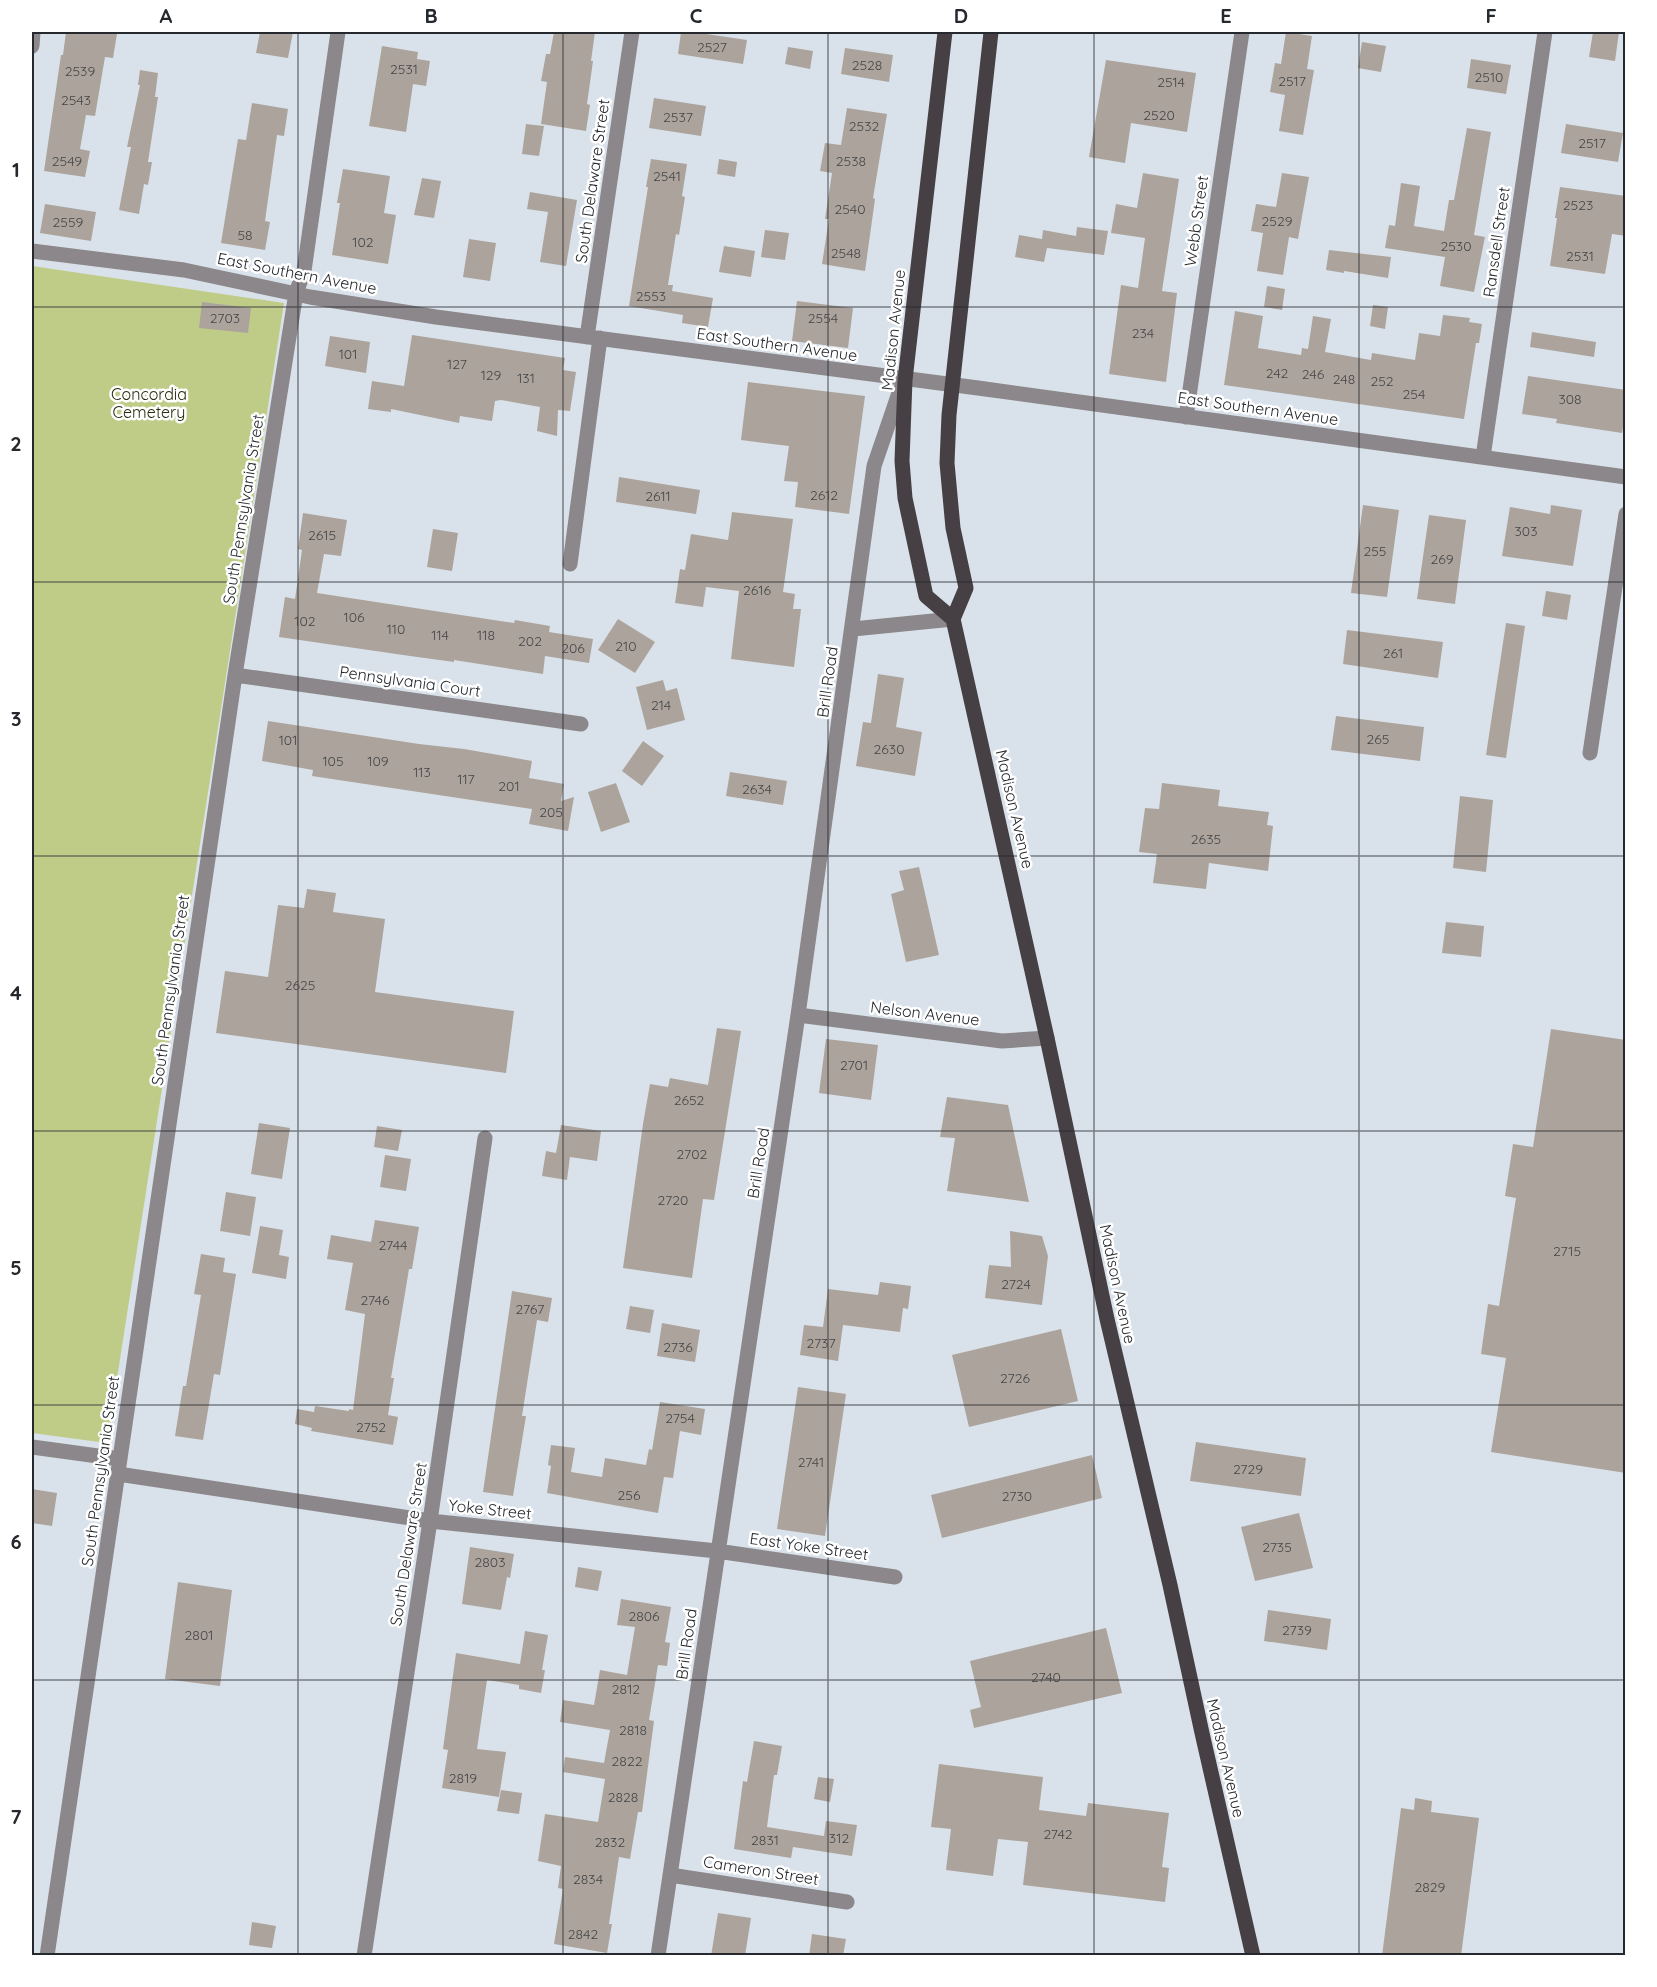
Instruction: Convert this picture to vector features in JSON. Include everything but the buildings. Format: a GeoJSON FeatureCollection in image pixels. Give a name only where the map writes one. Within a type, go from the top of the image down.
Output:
{"type":"FeatureCollection","features":[{"type":"Feature","properties":{"kind":"main road","name":"Madison Avenue"},"geometry":{"type":"LineString","coordinates":[[945,32],[905,380],[902,461],[905,498],[926,596],[953,619],[1107,1319],[1254,1956]]}},
{"type":"Feature","properties":{"kind":"main road"},"geometry":{"type":"LineString","coordinates":[[953,619],[966,588],[953,528],[947,463],[952,384],[992,32]]}},
{"type":"Feature","properties":{"kind":"street"},"geometry":{"type":"LineString","coordinates":[[32,46],[33,32]]}},
{"type":"Feature","properties":{"kind":"street","name":"South Pennsylvania Street"},"geometry":{"type":"LineString","coordinates":[[47,1956],[235,675],[296,293],[304,271],[338,32]]}},
{"type":"Feature","properties":{"kind":"street","name":"South Delaware Street"},"geometry":{"type":"LineString","coordinates":[[570,564],[593,337],[632,32]]}},
{"type":"Feature","properties":{"kind":"street","name":"Webb Street"},"geometry":{"type":"LineString","coordinates":[[1186,417],[1242,32]]}},
{"type":"Feature","properties":{"kind":"street","name":"Ransdell Street"},"geometry":{"type":"LineString","coordinates":[[1483,458],[1545,32]]}},
{"type":"Feature","properties":{"kind":"street","name":"East Southern Avenue"},"geometry":{"type":"LineString","coordinates":[[32,251],[184,270],[310,297],[436,317],[905,380],[952,384],[1626,477]]}},
{"type":"Feature","properties":{"kind":"street","name":"Brill Road"},"geometry":{"type":"LineString","coordinates":[[658,1956],[798,1015],[874,466],[898,393],[905,380]]}},
{"type":"Feature","properties":{"kind":"street"},"geometry":{"type":"LineString","coordinates":[[1590,753],[1620,588],[1626,514]]}},
{"type":"Feature","properties":{"kind":"street"},"geometry":{"type":"LineString","coordinates":[[853,628],[953,619]]}},
{"type":"Feature","properties":{"kind":"street","name":"Pennsylvania Court"},"geometry":{"type":"LineString","coordinates":[[235,675],[581,724]]}},
{"type":"Feature","properties":{"kind":"street","name":"Nelson Avenue"},"geometry":{"type":"LineString","coordinates":[[798,1015],[1002,1041],[1047,1038]]}},
{"type":"Feature","properties":{"kind":"street","name":"South Delaware Street"},"geometry":{"type":"LineString","coordinates":[[364,1956],[485,1138]]}},
{"type":"Feature","properties":{"kind":"street","name":"Yoke Street"},"geometry":{"type":"LineString","coordinates":[[32,1447],[119,1466],[430,1521],[717,1551]]}},
{"type":"Feature","properties":{"kind":"street","name":"East Yoke Street"},"geometry":{"type":"LineString","coordinates":[[717,1551],[895,1577]]}},
{"type":"Feature","properties":{"kind":"street","name":"Cameron Street"},"geometry":{"type":"LineString","coordinates":[[670,1875],[847,1902]]}},
{"type":"Feature","properties":{"kind":"green space","name":"Concordia Cemetery"},"geometry":{"type":"Polygon","coordinates":[[[32,266],[284,303],[107,1443],[32,1433],[32,266]]]}}]}
